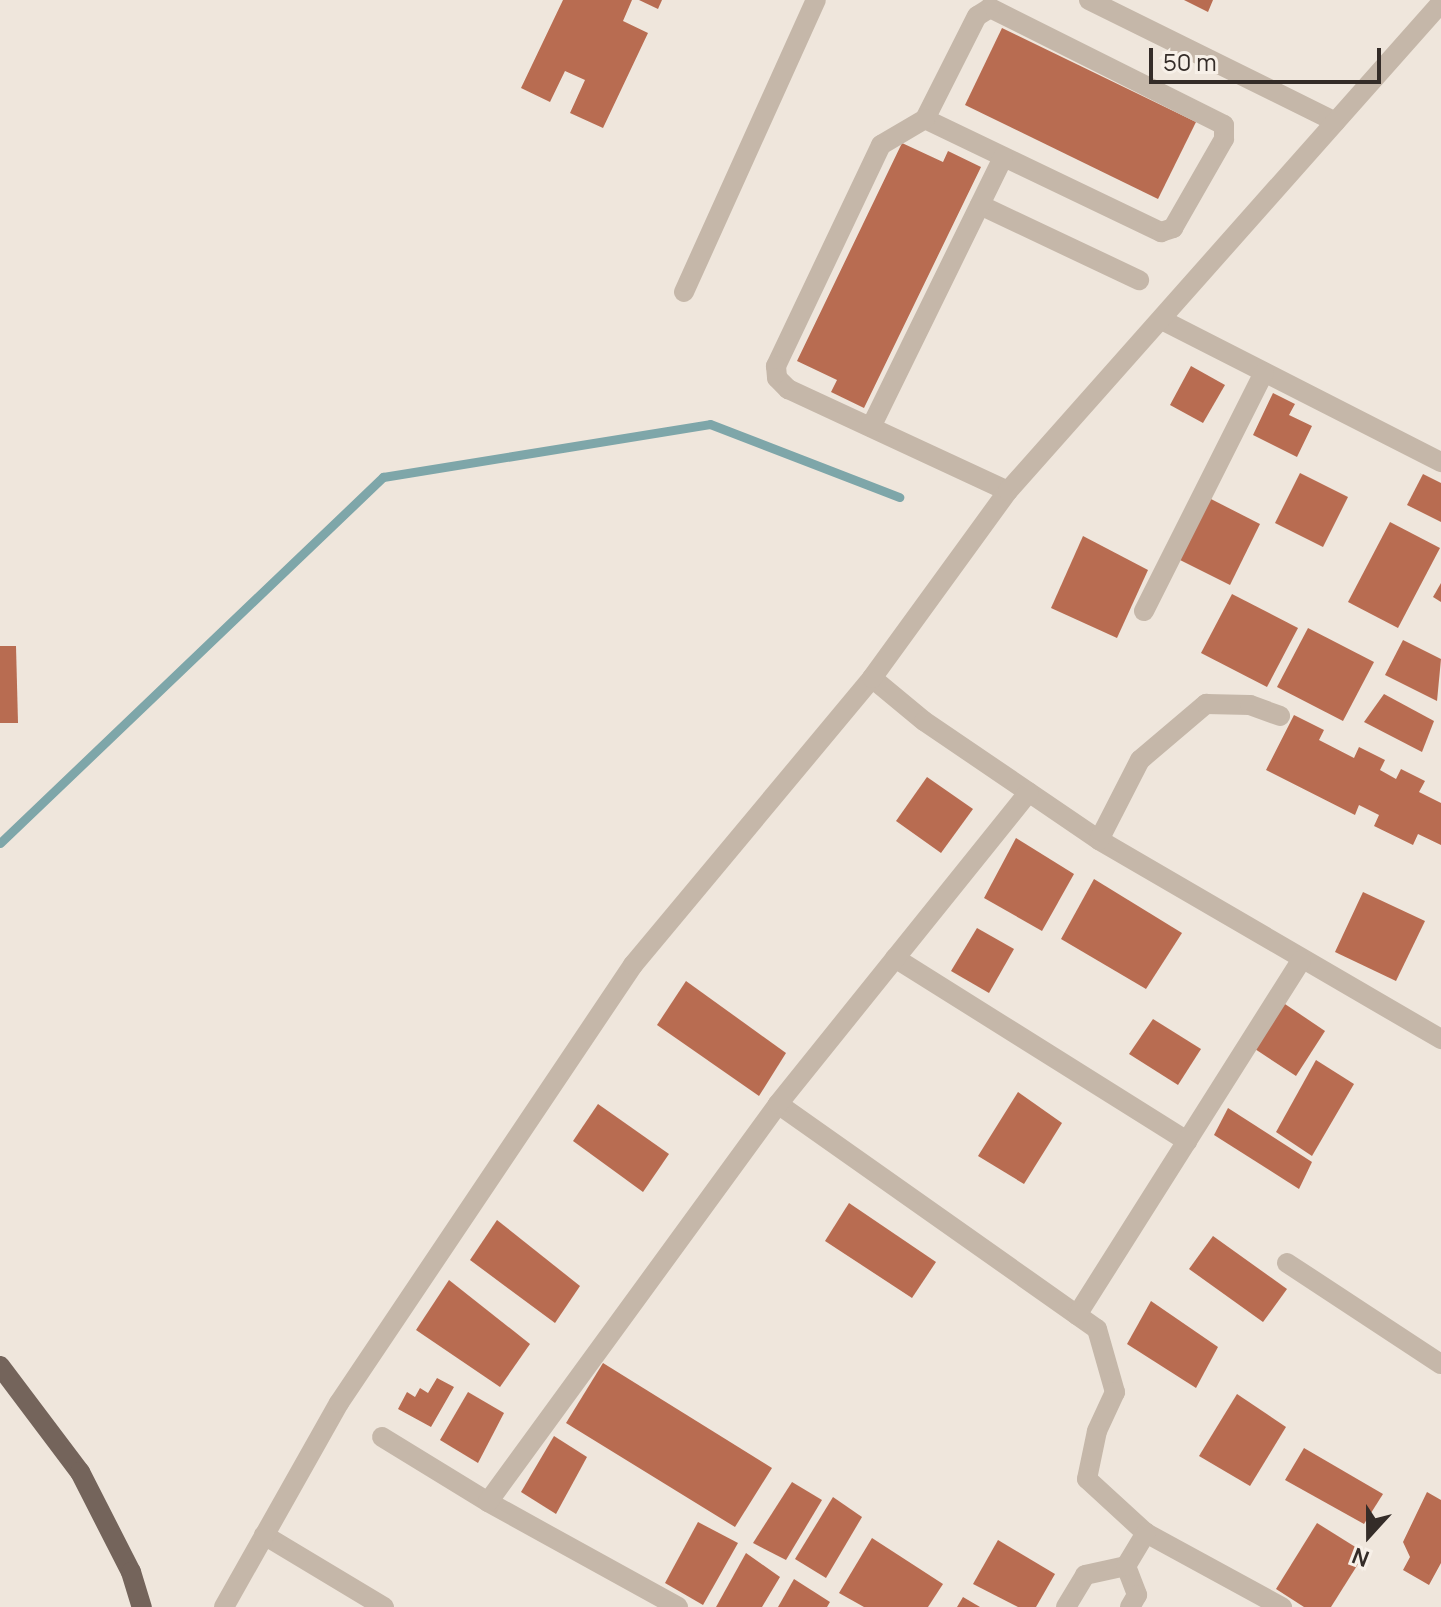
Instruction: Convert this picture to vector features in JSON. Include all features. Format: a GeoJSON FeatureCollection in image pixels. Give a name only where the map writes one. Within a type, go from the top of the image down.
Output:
{"type":"FeatureCollection","features":[{"type":"Feature","properties":{"kind":"main road"},"geometry":{"type":"LineString","coordinates":[[0,1366],[80,1472],[115,1537],[142,1607]]}},
{"type":"Feature","properties":{"kind":"street"},"geometry":{"type":"LineString","coordinates":[[684,292],[816,0]]}},
{"type":"Feature","properties":{"kind":"street"},"geometry":{"type":"LineString","coordinates":[[1089,0],[1336,122]]}},
{"type":"Feature","properties":{"kind":"street"},"geometry":{"type":"LineString","coordinates":[[224,1607],[339,1403],[633,965],[872,678],[1008,491],[1164,321],[1270,191],[1441,3]]}},
{"type":"Feature","properties":{"kind":"street"},"geometry":{"type":"LineString","coordinates":[[925,119],[1003,158],[1168,232],[1225,132],[1221,120],[990,8],[977,16],[925,119],[881,145],[776,366],[777,378],[788,389],[1008,491]]}},
{"type":"Feature","properties":{"kind":"street"},"geometry":{"type":"LineString","coordinates":[[871,427],[1003,158]]}},
{"type":"Feature","properties":{"kind":"street"},"geometry":{"type":"LineString","coordinates":[[980,205],[1139,280]]}},
{"type":"Feature","properties":{"kind":"street"},"geometry":{"type":"LineString","coordinates":[[1164,321],[1441,462]]}},
{"type":"Feature","properties":{"kind":"street"},"geometry":{"type":"LineString","coordinates":[[1144,611],[1264,372]]}},
{"type":"Feature","properties":{"kind":"street"},"geometry":{"type":"LineString","coordinates":[[872,678],[924,721],[1099,840],[1301,961],[1441,1039]]}},
{"type":"Feature","properties":{"kind":"street"},"geometry":{"type":"LineString","coordinates":[[1099,840],[1140,760],[1206,704],[1250,705],[1280,716]]}},
{"type":"Feature","properties":{"kind":"street"},"geometry":{"type":"LineString","coordinates":[[488,1502],[778,1104],[1029,792]]}},
{"type":"Feature","properties":{"kind":"street"},"geometry":{"type":"LineString","coordinates":[[895,958],[1187,1141]]}},
{"type":"Feature","properties":{"kind":"street"},"geometry":{"type":"LineString","coordinates":[[1077,1315],[1301,961]]}},
{"type":"Feature","properties":{"kind":"street"},"geometry":{"type":"LineString","coordinates":[[778,1104],[1097,1329],[1115,1392],[1097,1431],[1087,1479],[1146,1533],[1282,1607]]}},
{"type":"Feature","properties":{"kind":"street"},"geometry":{"type":"LineString","coordinates":[[1287,1263],[1441,1364]]}},
{"type":"Feature","properties":{"kind":"street"},"geometry":{"type":"LineString","coordinates":[[382,1437],[488,1502],[678,1607]]}},
{"type":"Feature","properties":{"kind":"street"},"geometry":{"type":"LineString","coordinates":[[1066,1607],[1085,1575],[1126,1566],[1146,1533]]}},
{"type":"Feature","properties":{"kind":"street"},"geometry":{"type":"LineString","coordinates":[[264,1535],[384,1607]]}},
{"type":"Feature","properties":{"kind":"street"},"geometry":{"type":"LineString","coordinates":[[1126,1566],[1137,1595],[1130,1607]]}},
{"type":"Feature","properties":{"kind":"building"},"geometry":{"type":"Polygon","coordinates":[[[563,0],[632,0],[623,21],[648,33],[603,128],[570,113],[585,80],[565,71],[550,102],[521,88],[563,0]]]}},
{"type":"Feature","properties":{"kind":"building"},"geometry":{"type":"Polygon","coordinates":[[[639,0],[662,0],[658,9],[639,0]]]}},
{"type":"Feature","properties":{"kind":"building"},"geometry":{"type":"Polygon","coordinates":[[[1184,0],[1213,0],[1208,12],[1184,0]]]}},
{"type":"Feature","properties":{"kind":"building"},"geometry":{"type":"Polygon","coordinates":[[[1002,28],[1196,122],[1158,199],[965,105],[1002,28]]]}},
{"type":"Feature","properties":{"kind":"building"},"geometry":{"type":"Polygon","coordinates":[[[902,143],[943,162],[948,151],[981,167],[864,408],[831,392],[837,380],[797,361],[902,143]]]}},
{"type":"Feature","properties":{"kind":"building"},"geometry":{"type":"Polygon","coordinates":[[[1191,366],[1225,385],[1203,423],[1170,405],[1191,366]]]}},
{"type":"Feature","properties":{"kind":"building"},"geometry":{"type":"Polygon","coordinates":[[[1273,393],[1295,404],[1289,415],[1312,426],[1297,457],[1253,435],[1273,393]]]}},
{"type":"Feature","properties":{"kind":"building"},"geometry":{"type":"Polygon","coordinates":[[[1300,473],[1348,497],[1323,547],[1275,523],[1300,473]]]}},
{"type":"Feature","properties":{"kind":"building"},"geometry":{"type":"Polygon","coordinates":[[[1423,474],[1441,483],[1441,522],[1407,505],[1423,474]]]}},
{"type":"Feature","properties":{"kind":"building"},"geometry":{"type":"Polygon","coordinates":[[[1209,498],[1260,524],[1230,585],[1178,559],[1209,498]]]}},
{"type":"Feature","properties":{"kind":"building"},"geometry":{"type":"Polygon","coordinates":[[[1390,522],[1440,548],[1398,628],[1348,602],[1390,522]]]}},
{"type":"Feature","properties":{"kind":"building"},"geometry":{"type":"Polygon","coordinates":[[[1083,536],[1148,570],[1117,638],[1051,608],[1083,536]]]}},
{"type":"Feature","properties":{"kind":"building"},"geometry":{"type":"Polygon","coordinates":[[[1441,583],[1441,602],[1433,597],[1441,583]]]}},
{"type":"Feature","properties":{"kind":"building"},"geometry":{"type":"Polygon","coordinates":[[[1232,594],[1298,628],[1267,687],[1201,653],[1232,594]]]}},
{"type":"Feature","properties":{"kind":"building"},"geometry":{"type":"Polygon","coordinates":[[[1308,628],[1374,662],[1343,721],[1277,687],[1308,628]]]}},
{"type":"Feature","properties":{"kind":"building"},"geometry":{"type":"Polygon","coordinates":[[[1403,640],[1441,659],[1437,701],[1385,675],[1403,640]]]}},
{"type":"Feature","properties":{"kind":"building"},"geometry":{"type":"Polygon","coordinates":[[[0,646],[16,646],[18,723],[0,723],[0,646]]]}},
{"type":"Feature","properties":{"kind":"building"},"geometry":{"type":"Polygon","coordinates":[[[1384,694],[1434,721],[1422,752],[1364,722],[1384,694]]]}},
{"type":"Feature","properties":{"kind":"building"},"geometry":{"type":"Polygon","coordinates":[[[1294,715],[1324,730],[1319,740],[1354,758],[1359,747],[1385,760],[1380,770],[1396,779],[1401,769],[1425,781],[1419,792],[1441,803],[1441,845],[1418,834],[1413,845],[1374,826],[1379,815],[1359,805],[1355,815],[1266,770],[1294,715]]]}},
{"type":"Feature","properties":{"kind":"building"},"geometry":{"type":"Polygon","coordinates":[[[927,777],[973,809],[941,853],[896,821],[927,777]]]}},
{"type":"Feature","properties":{"kind":"building"},"geometry":{"type":"Polygon","coordinates":[[[1016,838],[1074,874],[1042,931],[984,898],[1016,838]]]}},
{"type":"Feature","properties":{"kind":"building"},"geometry":{"type":"Polygon","coordinates":[[[1094,879],[1182,933],[1146,989],[1061,939],[1094,879]]]}},
{"type":"Feature","properties":{"kind":"building"},"geometry":{"type":"Polygon","coordinates":[[[1363,892],[1425,921],[1396,981],[1335,952],[1363,892]]]}},
{"type":"Feature","properties":{"kind":"building"},"geometry":{"type":"Polygon","coordinates":[[[977,928],[1014,949],[989,993],[951,971],[977,928]]]}},
{"type":"Feature","properties":{"kind":"building"},"geometry":{"type":"Polygon","coordinates":[[[686,981],[786,1053],[759,1096],[657,1025],[686,981]]]}},
{"type":"Feature","properties":{"kind":"building"},"geometry":{"type":"Polygon","coordinates":[[[1282,1002],[1325,1031],[1296,1076],[1255,1049],[1282,1002]]]}},
{"type":"Feature","properties":{"kind":"building"},"geometry":{"type":"Polygon","coordinates":[[[1153,1019],[1201,1049],[1178,1085],[1129,1054],[1153,1019]]]}},
{"type":"Feature","properties":{"kind":"building"},"geometry":{"type":"Polygon","coordinates":[[[1316,1060],[1354,1084],[1312,1156],[1276,1132],[1316,1060]]]}},
{"type":"Feature","properties":{"kind":"building"},"geometry":{"type":"Polygon","coordinates":[[[1018,1092],[1062,1123],[1024,1184],[978,1156],[1018,1092]]]}},
{"type":"Feature","properties":{"kind":"building"},"geometry":{"type":"Polygon","coordinates":[[[598,1104],[669,1154],[643,1192],[573,1141],[598,1104]]]}},
{"type":"Feature","properties":{"kind":"building"},"geometry":{"type":"Polygon","coordinates":[[[1228,1108],[1312,1162],[1299,1189],[1214,1135],[1228,1108]]]}},
{"type":"Feature","properties":{"kind":"building"},"geometry":{"type":"Polygon","coordinates":[[[849,1203],[936,1262],[912,1298],[825,1241],[849,1203]]]}},
{"type":"Feature","properties":{"kind":"building"},"geometry":{"type":"Polygon","coordinates":[[[497,1220],[580,1286],[555,1323],[470,1260],[497,1220]]]}},
{"type":"Feature","properties":{"kind":"building"},"geometry":{"type":"Polygon","coordinates":[[[1213,1236],[1287,1289],[1263,1322],[1189,1269],[1213,1236]]]}},
{"type":"Feature","properties":{"kind":"building"},"geometry":{"type":"Polygon","coordinates":[[[449,1280],[530,1344],[500,1387],[416,1330],[449,1280]]]}},
{"type":"Feature","properties":{"kind":"building"},"geometry":{"type":"Polygon","coordinates":[[[1151,1301],[1218,1347],[1196,1388],[1127,1344],[1151,1301]]]}},
{"type":"Feature","properties":{"kind":"building"},"geometry":{"type":"Polygon","coordinates":[[[603,1363],[772,1468],[735,1527],[566,1423],[603,1363]]]}},
{"type":"Feature","properties":{"kind":"building"},"geometry":{"type":"Polygon","coordinates":[[[437,1378],[454,1387],[431,1427],[398,1409],[407,1392],[415,1397],[420,1388],[428,1393],[437,1378]]]}},
{"type":"Feature","properties":{"kind":"building"},"geometry":{"type":"Polygon","coordinates":[[[468,1392],[504,1413],[478,1463],[440,1440],[468,1392]]]}},
{"type":"Feature","properties":{"kind":"building"},"geometry":{"type":"Polygon","coordinates":[[[1237,1394],[1286,1427],[1250,1486],[1199,1456],[1237,1394]]]}},
{"type":"Feature","properties":{"kind":"building"},"geometry":{"type":"Polygon","coordinates":[[[554,1436],[587,1457],[556,1514],[521,1492],[554,1436]]]}},
{"type":"Feature","properties":{"kind":"building"},"geometry":{"type":"Polygon","coordinates":[[[1304,1448],[1383,1494],[1364,1524],[1285,1480],[1304,1448]]]}},
{"type":"Feature","properties":{"kind":"building"},"geometry":{"type":"Polygon","coordinates":[[[792,1482],[822,1500],[786,1560],[753,1543],[792,1482]]]}},
{"type":"Feature","properties":{"kind":"building"},"geometry":{"type":"Polygon","coordinates":[[[1427,1492],[1441,1500],[1441,1563],[1429,1585],[1403,1570],[1410,1557],[1403,1542],[1427,1492]]]}},
{"type":"Feature","properties":{"kind":"building"},"geometry":{"type":"Polygon","coordinates":[[[833,1497],[862,1517],[826,1578],[795,1559],[833,1497]]]}},
{"type":"Feature","properties":{"kind":"building"},"geometry":{"type":"Polygon","coordinates":[[[698,1522],[738,1543],[703,1605],[665,1583],[698,1522]]]}},
{"type":"Feature","properties":{"kind":"building"},"geometry":{"type":"Polygon","coordinates":[[[1317,1523],[1365,1553],[1331,1607],[1304,1607],[1276,1589],[1317,1523]]]}},
{"type":"Feature","properties":{"kind":"building"},"geometry":{"type":"Polygon","coordinates":[[[872,1538],[943,1584],[928,1607],[864,1607],[839,1593],[872,1538]]]}},
{"type":"Feature","properties":{"kind":"building"},"geometry":{"type":"Polygon","coordinates":[[[998,1540],[1055,1574],[1036,1607],[1018,1607],[973,1584],[998,1540]]]}},
{"type":"Feature","properties":{"kind":"building"},"geometry":{"type":"Polygon","coordinates":[[[746,1553],[780,1577],[762,1607],[716,1607],[746,1553]]]}},
{"type":"Feature","properties":{"kind":"building"},"geometry":{"type":"Polygon","coordinates":[[[794,1579],[830,1602],[827,1607],[778,1607],[794,1579]]]}},
{"type":"Feature","properties":{"kind":"building"},"geometry":{"type":"Polygon","coordinates":[[[963,1597],[980,1607],[957,1607],[963,1597]]]}},
{"type":"Feature","properties":{"kind":"waterway"},"geometry":{"type":"LineString","coordinates":[[0,843],[383,477],[710,424],[899,497]]}}]}
